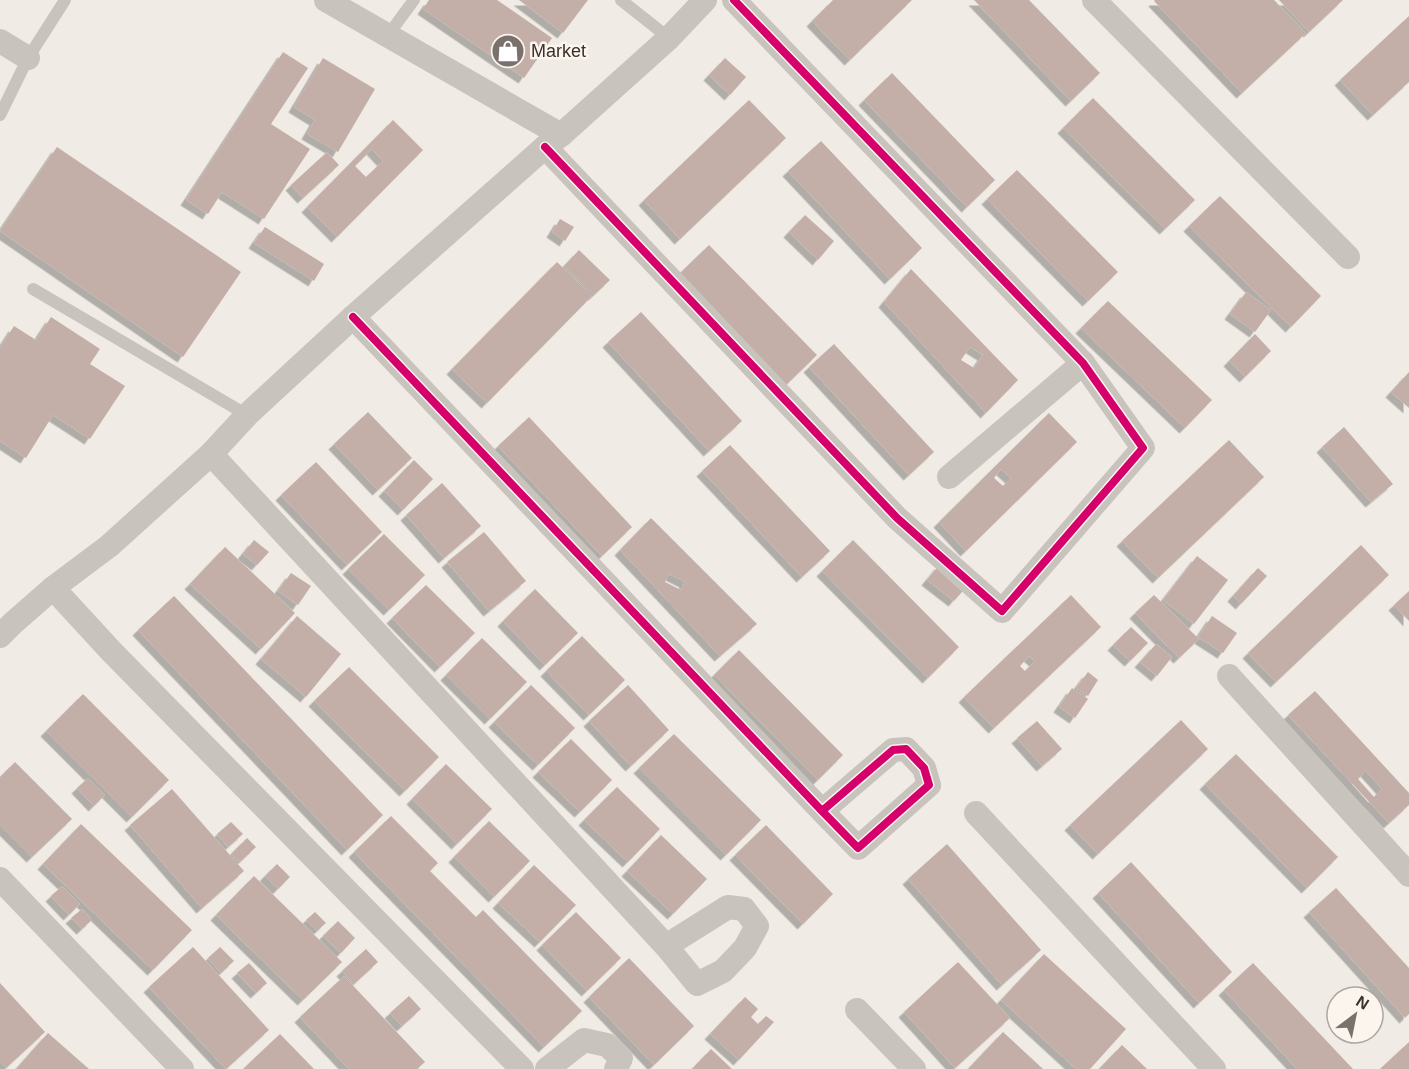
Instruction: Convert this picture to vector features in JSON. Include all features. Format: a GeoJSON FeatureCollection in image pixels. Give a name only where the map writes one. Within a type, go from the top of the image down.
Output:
{"type":"FeatureCollection","features":[{"type":"Feature","properties":{"kind":"street"},"geometry":{"type":"LineString","coordinates":[[326,0],[388,35],[553,141],[897,518],[1002,610],[1143,448],[1083,363],[734,0]]}},
{"type":"Feature","properties":{"kind":"street"},"geometry":{"type":"LineString","coordinates":[[4,625],[109,546],[212,454],[247,415],[353,317],[669,38],[705,0]]}},
{"type":"Feature","properties":{"kind":"street"},"geometry":{"type":"LineString","coordinates":[[1094,0],[1348,257]]}},
{"type":"Feature","properties":{"kind":"street"},"geometry":{"type":"LineString","coordinates":[[0,41],[28,58]]}},
{"type":"Feature","properties":{"kind":"street"},"geometry":{"type":"LineString","coordinates":[[353,317],[822,811]]}},
{"type":"Feature","properties":{"kind":"street"},"geometry":{"type":"LineString","coordinates":[[949,477],[1083,363]]}},
{"type":"Feature","properties":{"kind":"street"},"geometry":{"type":"LineString","coordinates":[[212,454],[666,946]]}},
{"type":"Feature","properties":{"kind":"street"},"geometry":{"type":"LineString","coordinates":[[52,588],[111,651],[522,1069]]}},
{"type":"Feature","properties":{"kind":"street"},"geometry":{"type":"LineString","coordinates":[[1229,676],[1409,875]]}},
{"type":"Feature","properties":{"kind":"street"},"geometry":{"type":"LineString","coordinates":[[976,813],[1214,1069]]}},
{"type":"Feature","properties":{"kind":"street"},"geometry":{"type":"LineString","coordinates":[[0,879],[182,1069]]}},
{"type":"Feature","properties":{"kind":"street"},"geometry":{"type":"LineString","coordinates":[[856,1010],[914,1069]]}},
{"type":"Feature","properties":{"kind":"street"},"geometry":{"type":"LineString","coordinates":[[547,1069],[584,1040],[607,1045],[621,1058],[616,1069]]}},
{"type":"Feature","properties":{"kind":"lane"},"geometry":{"type":"LineString","coordinates":[[0,115],[28,58],[65,0]]}},
{"type":"Feature","properties":{"kind":"lane"},"geometry":{"type":"LineString","coordinates":[[388,35],[414,0]]}},
{"type":"Feature","properties":{"kind":"lane"},"geometry":{"type":"LineString","coordinates":[[621,0],[669,38]]}},
{"type":"Feature","properties":{"kind":"lane"},"geometry":{"type":"LineString","coordinates":[[33,289],[247,415]]}},
{"type":"Feature","properties":{"kind":"building"},"geometry":{"type":"Polygon","coordinates":[[[429,0],[497,0],[552,38],[524,78],[423,9],[429,0]]]}},
{"type":"Feature","properties":{"kind":"building"},"geometry":{"type":"Polygon","coordinates":[[[519,0],[588,0],[563,33],[519,0]]]}},
{"type":"Feature","properties":{"kind":"building"},"geometry":{"type":"Polygon","coordinates":[[[833,0],[912,0],[850,60],[812,21],[833,0]]]}},
{"type":"Feature","properties":{"kind":"building"},"geometry":{"type":"Polygon","coordinates":[[[974,0],[1029,0],[1100,73],[1071,101],[974,0]]]}},
{"type":"Feature","properties":{"kind":"building"},"geometry":{"type":"Polygon","coordinates":[[[1155,0],[1274,0],[1306,33],[1242,93],[1155,0]]]}},
{"type":"Feature","properties":{"kind":"building"},"geometry":{"type":"Polygon","coordinates":[[[1279,0],[1343,0],[1309,32],[1279,0]]]}},
{"type":"Feature","properties":{"kind":"building"},"geometry":{"type":"Polygon","coordinates":[[[1409,16],[1409,82],[1373,115],[1340,80],[1409,16]]]}},
{"type":"Feature","properties":{"kind":"building"},"geometry":{"type":"Polygon","coordinates":[[[283,52],[308,68],[271,124],[310,149],[264,219],[222,192],[208,214],[186,200],[283,52]]]}},
{"type":"Feature","properties":{"kind":"building"},"geometry":{"type":"Polygon","coordinates":[[[323,58],[375,89],[338,152],[307,134],[315,120],[294,107],[323,58]]]}},
{"type":"Feature","properties":{"kind":"building"},"geometry":{"type":"Polygon","coordinates":[[[725,58],[746,77],[730,95],[709,75],[725,58]]]}},
{"type":"Feature","properties":{"kind":"building"},"geometry":{"type":"Polygon","coordinates":[[[892,73],[995,180],[967,207],[864,100],[892,73]]]}},
{"type":"Feature","properties":{"kind":"building"},"geometry":{"type":"Polygon","coordinates":[[[1093,98],[1195,200],[1165,229],[1063,128],[1093,98]]]}},
{"type":"Feature","properties":{"kind":"building"},"geometry":{"type":"Polygon","coordinates":[[[749,100],[786,138],[680,239],[644,200],[749,100]]]}},
{"type":"Feature","properties":{"kind":"building"},"geometry":{"type":"Polygon","coordinates":[[[393,120],[423,150],[337,237],[307,207],[393,120]],[[372,149],[355,166],[366,177],[383,161],[372,149]]]}},
{"type":"Feature","properties":{"kind":"building"},"geometry":{"type":"Polygon","coordinates":[[[821,141],[922,248],[890,279],[788,171],[821,141]]]}},
{"type":"Feature","properties":{"kind":"building"},"geometry":{"type":"Polygon","coordinates":[[[57,147],[241,272],[183,357],[0,231],[57,147]]]}},
{"type":"Feature","properties":{"kind":"building"},"geometry":{"type":"Polygon","coordinates":[[[327,152],[339,165],[303,198],[291,185],[327,152]]]}},
{"type":"Feature","properties":{"kind":"building"},"geometry":{"type":"Polygon","coordinates":[[[1017,170],[1118,272],[1088,301],[987,199],[1017,170]]]}},
{"type":"Feature","properties":{"kind":"building"},"geometry":{"type":"Polygon","coordinates":[[[1220,196],[1321,296],[1291,327],[1189,226],[1220,196]]]}},
{"type":"Feature","properties":{"kind":"building"},"geometry":{"type":"Polygon","coordinates":[[[805,215],[834,241],[818,260],[789,232],[805,215]]]}},
{"type":"Feature","properties":{"kind":"building"},"geometry":{"type":"Polygon","coordinates":[[[560,219],[574,227],[565,241],[552,232],[560,219]]]}},
{"type":"Feature","properties":{"kind":"building"},"geometry":{"type":"Polygon","coordinates":[[[265,227],[324,264],[314,281],[254,243],[265,227]]]}},
{"type":"Feature","properties":{"kind":"building"},"geometry":{"type":"Polygon","coordinates":[[[709,245],[817,355],[786,385],[678,275],[709,245]]]}},
{"type":"Feature","properties":{"kind":"building"},"geometry":{"type":"Polygon","coordinates":[[[579,250],[610,280],[594,295],[564,266],[579,250]]]}},
{"type":"Feature","properties":{"kind":"building"},"geometry":{"type":"Polygon","coordinates":[[[557,262],[592,296],[487,403],[452,369],[557,262]]]}},
{"type":"Feature","properties":{"kind":"building"},"geometry":{"type":"Polygon","coordinates":[[[911,269],[1018,380],[986,413],[884,302],[911,269]],[[970,347],[961,360],[974,368],[983,355],[970,347]]]}},
{"type":"Feature","properties":{"kind":"building"},"geometry":{"type":"Polygon","coordinates":[[[1246,292],[1271,310],[1255,332],[1230,314],[1246,292]]]}},
{"type":"Feature","properties":{"kind":"building"},"geometry":{"type":"Polygon","coordinates":[[[1108,301],[1212,400],[1185,428],[1081,328],[1108,301]]]}},
{"type":"Feature","properties":{"kind":"building"},"geometry":{"type":"Polygon","coordinates":[[[641,312],[742,421],[709,451],[608,342],[641,312]]]}},
{"type":"Feature","properties":{"kind":"building"},"geometry":{"type":"Polygon","coordinates":[[[51,317],[100,349],[90,364],[125,386],[90,439],[53,415],[26,458],[0,441],[0,348],[14,326],[36,340],[51,317]]]}},
{"type":"Feature","properties":{"kind":"building"},"geometry":{"type":"Polygon","coordinates":[[[1255,334],[1271,351],[1245,377],[1229,361],[1255,334]]]}},
{"type":"Feature","properties":{"kind":"building"},"geometry":{"type":"Polygon","coordinates":[[[834,344],[934,452],[909,475],[809,367],[834,344]]]}},
{"type":"Feature","properties":{"kind":"building"},"geometry":{"type":"Polygon","coordinates":[[[1409,372],[1409,408],[1391,392],[1409,372]]]}},
{"type":"Feature","properties":{"kind":"building"},"geometry":{"type":"Polygon","coordinates":[[[368,412],[412,458],[378,490],[334,444],[368,412]]]}},
{"type":"Feature","properties":{"kind":"building"},"geometry":{"type":"Polygon","coordinates":[[[1049,413],[1077,442],[966,551],[939,522],[1049,413]],[[1001,469],[994,478],[1003,486],[1011,478],[1001,469]]]}},
{"type":"Feature","properties":{"kind":"building"},"geometry":{"type":"Polygon","coordinates":[[[529,417],[632,527],[602,556],[498,446],[529,417]]]}},
{"type":"Feature","properties":{"kind":"building"},"geometry":{"type":"Polygon","coordinates":[[[1344,427],[1393,484],[1371,502],[1322,447],[1344,427]]]}},
{"type":"Feature","properties":{"kind":"building"},"geometry":{"type":"Polygon","coordinates":[[[1229,440],[1264,477],[1158,578],[1122,541],[1229,440]]]}},
{"type":"Feature","properties":{"kind":"building"},"geometry":{"type":"Polygon","coordinates":[[[730,445],[830,551],[802,577],[702,471],[730,445]]]}},
{"type":"Feature","properties":{"kind":"building"},"geometry":{"type":"Polygon","coordinates":[[[414,460],[433,479],[403,510],[384,491],[414,460]]]}},
{"type":"Feature","properties":{"kind":"building"},"geometry":{"type":"Polygon","coordinates":[[[316,462],[382,532],[347,565],[281,495],[316,462]]]}},
{"type":"Feature","properties":{"kind":"building"},"geometry":{"type":"Polygon","coordinates":[[[442,483],[481,526],[444,558],[406,515],[442,483]]]}},
{"type":"Feature","properties":{"kind":"building"},"geometry":{"type":"Polygon","coordinates":[[[651,518],[757,624],[720,656],[620,550],[651,518]],[[669,574],[665,582],[681,590],[685,582],[669,574]]]}},
{"type":"Feature","properties":{"kind":"building"},"geometry":{"type":"Polygon","coordinates":[[[484,532],[526,581],[489,611],[447,562],[484,532]]]}},
{"type":"Feature","properties":{"kind":"building"},"geometry":{"type":"Polygon","coordinates":[[[384,534],[425,575],[389,610],[348,569],[384,534]]]}},
{"type":"Feature","properties":{"kind":"building"},"geometry":{"type":"Polygon","coordinates":[[[254,540],[269,552],[257,565],[243,554],[254,540]]]}},
{"type":"Feature","properties":{"kind":"building"},"geometry":{"type":"Polygon","coordinates":[[[853,540],[959,647],[928,678],[822,571],[853,540]]]}},
{"type":"Feature","properties":{"kind":"building"},"geometry":{"type":"Polygon","coordinates":[[[1361,545],[1389,575],[1276,682],[1248,653],[1361,545]]]}},
{"type":"Feature","properties":{"kind":"building"},"geometry":{"type":"Polygon","coordinates":[[[225,547],[295,613],[261,649],[190,584],[225,547]]]}},
{"type":"Feature","properties":{"kind":"building"},"geometry":{"type":"Polygon","coordinates":[[[1197,556],[1228,580],[1194,624],[1163,600],[1197,556]]]}},
{"type":"Feature","properties":{"kind":"building"},"geometry":{"type":"Polygon","coordinates":[[[940,564],[968,585],[954,601],[927,580],[940,564]]]}},
{"type":"Feature","properties":{"kind":"building"},"geometry":{"type":"Polygon","coordinates":[[[1258,568],[1267,576],[1241,604],[1233,596],[1258,568]]]}},
{"type":"Feature","properties":{"kind":"building"},"geometry":{"type":"Polygon","coordinates":[[[291,573],[311,586],[298,605],[278,591],[291,573]]]}},
{"type":"Feature","properties":{"kind":"building"},"geometry":{"type":"Polygon","coordinates":[[[426,585],[475,633],[440,667],[392,618],[426,585]]]}},
{"type":"Feature","properties":{"kind":"building"},"geometry":{"type":"Polygon","coordinates":[[[535,589],[578,633],[545,665],[503,621],[535,589]]]}},
{"type":"Feature","properties":{"kind":"building"},"geometry":{"type":"Polygon","coordinates":[[[1409,591],[1409,621],[1394,605],[1409,591]]]}},
{"type":"Feature","properties":{"kind":"building"},"geometry":{"type":"Polygon","coordinates":[[[1071,595],[1101,627],[994,728],[964,697],[1071,595]],[[1029,656],[1020,666],[1025,671],[1035,661],[1029,656]]]}},
{"type":"Feature","properties":{"kind":"building"},"geometry":{"type":"Polygon","coordinates":[[[1154,595],[1199,639],[1179,658],[1135,613],[1154,595]]]}},
{"type":"Feature","properties":{"kind":"building"},"geometry":{"type":"Polygon","coordinates":[[[174,596],[383,815],[347,850],[138,630],[174,596]]]}},
{"type":"Feature","properties":{"kind":"building"},"geometry":{"type":"Polygon","coordinates":[[[297,616],[341,654],[306,697],[261,659],[297,616]]]}},
{"type":"Feature","properties":{"kind":"building"},"geometry":{"type":"Polygon","coordinates":[[[1212,616],[1237,633],[1223,653],[1198,637],[1212,616]]]}},
{"type":"Feature","properties":{"kind":"building"},"geometry":{"type":"Polygon","coordinates":[[[1131,627],[1148,643],[1130,661],[1113,645],[1131,627]]]}},
{"type":"Feature","properties":{"kind":"building"},"geometry":{"type":"Polygon","coordinates":[[[582,636],[625,680],[589,715],[546,671],[582,636]]]}},
{"type":"Feature","properties":{"kind":"building"},"geometry":{"type":"Polygon","coordinates":[[[482,638],[527,682],[490,719],[446,675],[482,638]]]}},
{"type":"Feature","properties":{"kind":"building"},"geometry":{"type":"Polygon","coordinates":[[[1156,644],[1172,657],[1157,676],[1140,662],[1156,644]]]}},
{"type":"Feature","properties":{"kind":"building"},"geometry":{"type":"Polygon","coordinates":[[[739,650],[843,755],[818,780],[714,675],[739,650]]]}},
{"type":"Feature","properties":{"kind":"building"},"geometry":{"type":"Polygon","coordinates":[[[349,667],[439,757],[405,791],[314,701],[349,667]]]}},
{"type":"Feature","properties":{"kind":"building"},"geometry":{"type":"Polygon","coordinates":[[[1088,672],[1098,680],[1088,696],[1076,688],[1088,672]]]}},
{"type":"Feature","properties":{"kind":"building"},"geometry":{"type":"Polygon","coordinates":[[[531,685],[575,728],[538,765],[494,722],[531,685]]]}},
{"type":"Feature","properties":{"kind":"building"},"geometry":{"type":"Polygon","coordinates":[[[628,685],[669,730],[631,766],[589,721],[628,685]]]}},
{"type":"Feature","properties":{"kind":"building"},"geometry":{"type":"Polygon","coordinates":[[[1072,688],[1088,699],[1075,718],[1059,707],[1072,688]]]}},
{"type":"Feature","properties":{"kind":"building"},"geometry":{"type":"Polygon","coordinates":[[[1315,691],[1409,793],[1409,805],[1389,823],[1288,715],[1315,691]],[[1366,771],[1358,779],[1374,797],[1382,789],[1366,771]]]}},
{"type":"Feature","properties":{"kind":"building"},"geometry":{"type":"Polygon","coordinates":[[[83,694],[169,780],[132,817],[46,731],[83,694]]]}},
{"type":"Feature","properties":{"kind":"building"},"geometry":{"type":"Polygon","coordinates":[[[1181,720],[1208,749],[1098,854],[1070,825],[1181,720]]]}},
{"type":"Feature","properties":{"kind":"building"},"geometry":{"type":"Polygon","coordinates":[[[1037,721],[1062,749],[1042,766],[1017,738],[1037,721]]]}},
{"type":"Feature","properties":{"kind":"building"},"geometry":{"type":"Polygon","coordinates":[[[674,734],[761,820],[726,855],[639,768],[674,734]]]}},
{"type":"Feature","properties":{"kind":"building"},"geometry":{"type":"Polygon","coordinates":[[[571,739],[612,780],[580,812],[538,772],[571,739]]]}},
{"type":"Feature","properties":{"kind":"building"},"geometry":{"type":"Polygon","coordinates":[[[1236,754],[1338,857],[1307,888],[1205,784],[1236,754]]]}},
{"type":"Feature","properties":{"kind":"building"},"geometry":{"type":"Polygon","coordinates":[[[15,762],[72,819],[32,857],[0,825],[0,777],[15,762]]]}},
{"type":"Feature","properties":{"kind":"building"},"geometry":{"type":"Polygon","coordinates":[[[446,764],[492,809],[457,844],[412,799],[446,764]]]}},
{"type":"Feature","properties":{"kind":"building"},"geometry":{"type":"Polygon","coordinates":[[[88,778],[105,795],[94,806],[77,788],[88,778]]]}},
{"type":"Feature","properties":{"kind":"building"},"geometry":{"type":"Polygon","coordinates":[[[617,787],[660,829],[628,862],[584,820],[617,787]]]}},
{"type":"Feature","properties":{"kind":"building"},"geometry":{"type":"Polygon","coordinates":[[[172,789],[244,871],[202,908],[130,825],[172,789]]]}},
{"type":"Feature","properties":{"kind":"building"},"geometry":{"type":"Polygon","coordinates":[[[391,816],[438,863],[430,871],[476,917],[483,910],[582,1011],[544,1047],[354,852],[391,816]]]}},
{"type":"Feature","properties":{"kind":"building"},"geometry":{"type":"Polygon","coordinates":[[[489,821],[530,861],[494,897],[454,857],[489,821]]]}},
{"type":"Feature","properties":{"kind":"building"},"geometry":{"type":"Polygon","coordinates":[[[231,822],[243,834],[228,847],[217,834],[231,822]]]}},
{"type":"Feature","properties":{"kind":"building"},"geometry":{"type":"Polygon","coordinates":[[[81,824],[192,930],[153,970],[43,864],[81,824]]]}},
{"type":"Feature","properties":{"kind":"building"},"geometry":{"type":"Polygon","coordinates":[[[766,825],[833,894],[803,924],[735,855],[766,825]]]}},
{"type":"Feature","properties":{"kind":"building"},"geometry":{"type":"Polygon","coordinates":[[[661,835],[707,879],[673,914],[627,871],[661,835]]]}},
{"type":"Feature","properties":{"kind":"building"},"geometry":{"type":"Polygon","coordinates":[[[247,838],[256,847],[240,862],[231,854],[247,838]]]}},
{"type":"Feature","properties":{"kind":"building"},"geometry":{"type":"Polygon","coordinates":[[[947,844],[1041,950],[1002,985],[908,879],[947,844]]]}},
{"type":"Feature","properties":{"kind":"building"},"geometry":{"type":"Polygon","coordinates":[[[1131,862],[1232,972],[1199,1003],[1098,893],[1131,862]]]}},
{"type":"Feature","properties":{"kind":"building"},"geometry":{"type":"Polygon","coordinates":[[[277,864],[290,877],[278,889],[265,876],[277,864]]]}},
{"type":"Feature","properties":{"kind":"building"},"geometry":{"type":"Polygon","coordinates":[[[534,865],[576,905],[540,942],[498,903],[534,865]]]}},
{"type":"Feature","properties":{"kind":"building"},"geometry":{"type":"Polygon","coordinates":[[[254,876],[342,962],[303,1000],[216,915],[254,876]]]}},
{"type":"Feature","properties":{"kind":"building"},"geometry":{"type":"Polygon","coordinates":[[[62,886],[80,904],[69,915],[51,896],[62,886]]]}},
{"type":"Feature","properties":{"kind":"building"},"geometry":{"type":"Polygon","coordinates":[[[1336,888],[1409,968],[1409,1014],[1405,1018],[1385,996],[1385,985],[1375,985],[1309,912],[1336,888]]]}},
{"type":"Feature","properties":{"kind":"building"},"geometry":{"type":"Polygon","coordinates":[[[82,909],[92,920],[82,929],[71,918],[82,909]]]}},
{"type":"Feature","properties":{"kind":"building"},"geometry":{"type":"Polygon","coordinates":[[[315,912],[326,923],[317,931],[306,920],[315,912]]]}},
{"type":"Feature","properties":{"kind":"building"},"geometry":{"type":"Polygon","coordinates":[[[576,912],[621,958],[587,991],[542,945],[576,912]]]}},
{"type":"Feature","properties":{"kind":"building"},"geometry":{"type":"Polygon","coordinates":[[[338,921],[355,938],[341,953],[323,936],[338,921]]]}},
{"type":"Feature","properties":{"kind":"building"},"geometry":{"type":"Polygon","coordinates":[[[193,947],[269,1030],[226,1069],[149,987],[193,947]]]}},
{"type":"Feature","properties":{"kind":"building"},"geometry":{"type":"Polygon","coordinates":[[[220,947],[234,961],[221,973],[208,958],[220,947]]]}},
{"type":"Feature","properties":{"kind":"building"},"geometry":{"type":"Polygon","coordinates":[[[366,949],[378,962],[354,984],[342,971],[366,949]]]}},
{"type":"Feature","properties":{"kind":"building"},"geometry":{"type":"Polygon","coordinates":[[[1044,954],[1126,1029],[1090,1069],[1076,1069],[1001,1000],[1044,954]]]}},
{"type":"Feature","properties":{"kind":"building"},"geometry":{"type":"Polygon","coordinates":[[[629,958],[694,1026],[654,1065],[589,997],[629,958]]]}},
{"type":"Feature","properties":{"kind":"building"},"geometry":{"type":"Polygon","coordinates":[[[958,962],[1010,1018],[955,1068],[904,1012],[958,962]]]}},
{"type":"Feature","properties":{"kind":"building"},"geometry":{"type":"Polygon","coordinates":[[[249,963],[267,983],[256,993],[237,973],[249,963]]]}},
{"type":"Feature","properties":{"kind":"building"},"geometry":{"type":"Polygon","coordinates":[[[1253,963],[1325,1039],[1325,1045],[1330,1045],[1353,1069],[1297,1069],[1224,990],[1253,963]]]}},
{"type":"Feature","properties":{"kind":"building"},"geometry":{"type":"Polygon","coordinates":[[[344,976],[425,1062],[417,1069],[349,1069],[300,1017],[344,976]]]}},
{"type":"Feature","properties":{"kind":"building"},"geometry":{"type":"Polygon","coordinates":[[[0,983],[45,1032],[6,1068],[0,1062],[0,983]]]}},
{"type":"Feature","properties":{"kind":"building"},"geometry":{"type":"Polygon","coordinates":[[[409,996],[421,1009],[402,1026],[390,1013],[409,996]]]}},
{"type":"Feature","properties":{"kind":"building"},"geometry":{"type":"Polygon","coordinates":[[[745,997],[758,1009],[751,1017],[758,1024],[766,1016],[774,1022],[739,1060],[710,1034],[745,997]]]}},
{"type":"Feature","properties":{"kind":"building"},"geometry":{"type":"Polygon","coordinates":[[[1003,1032],[1043,1069],[968,1069],[1003,1032]]]}},
{"type":"Feature","properties":{"kind":"building"},"geometry":{"type":"Polygon","coordinates":[[[48,1033],[89,1069],[16,1069],[48,1033]]]}},
{"type":"Feature","properties":{"kind":"building"},"geometry":{"type":"Polygon","coordinates":[[[280,1034],[314,1069],[243,1069],[280,1034]]]}},
{"type":"Feature","properties":{"kind":"building"},"geometry":{"type":"Polygon","coordinates":[[[1409,1042],[1409,1069],[1380,1069],[1409,1042]]]}},
{"type":"Feature","properties":{"kind":"building"},"geometry":{"type":"Polygon","coordinates":[[[1122,1045],[1147,1069],[1099,1069],[1122,1045]]]}},
{"type":"Feature","properties":{"kind":"building"},"geometry":{"type":"Polygon","coordinates":[[[711,1049],[732,1069],[692,1069],[711,1049]]]}},
{"type":"Feature","properties":{"kind":"cycle path"},"geometry":{"type":"LineString","coordinates":[[545,147],[897,518],[1002,611],[1143,448],[1083,363],[734,0]]}},
{"type":"Feature","properties":{"kind":"cycle path"},"geometry":{"type":"LineString","coordinates":[[353,317],[822,811],[858,848],[929,785],[924,768],[906,749],[893,750],[822,811]]}},
{"type":"Feature","properties":{"kind":"place","name":"Market"},"geometry":{"type":"Point","coordinates":[508,51]}}]}
